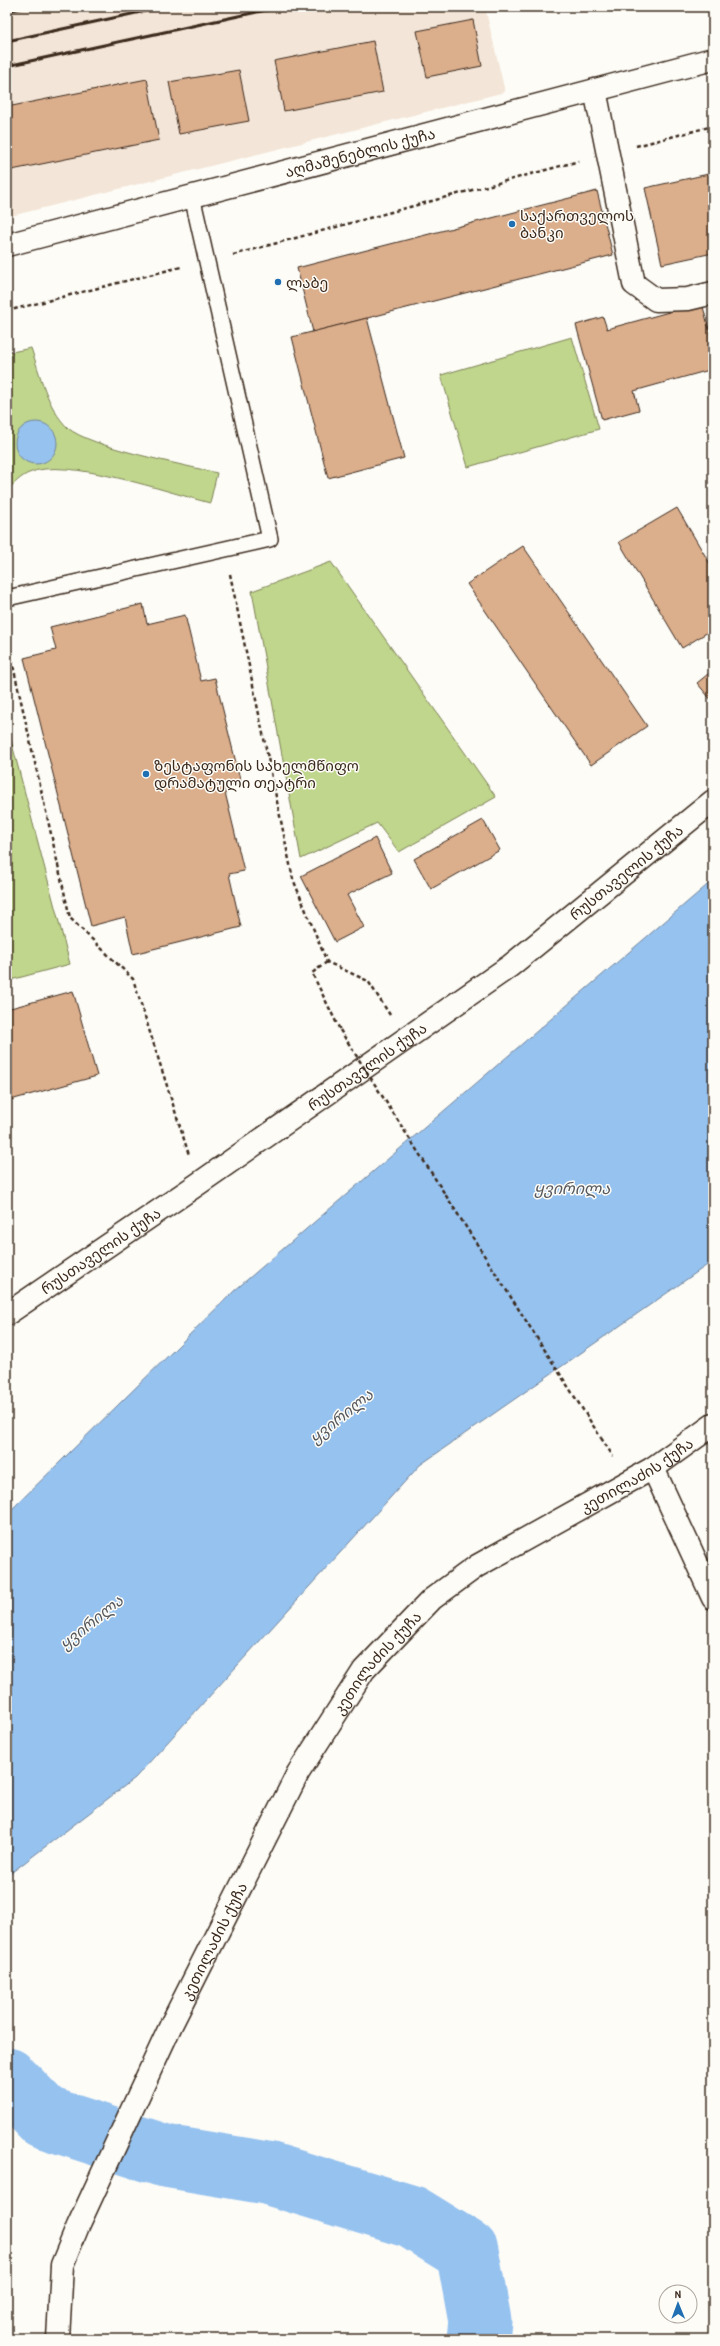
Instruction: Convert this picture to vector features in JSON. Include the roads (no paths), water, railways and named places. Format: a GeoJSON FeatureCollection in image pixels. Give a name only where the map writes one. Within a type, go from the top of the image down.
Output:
{"type":"FeatureCollection","features":[{"type":"Feature","properties":{"kind":"street","name":"აღმაშენებლის ქუჩა"},"geometry":{"type":"LineString","coordinates":[[7,245],[713,59]]}},
{"type":"Feature","properties":{"kind":"street"},"geometry":{"type":"LineString","coordinates":[[595,90],[634,284],[656,300],[688,299],[713,293]]}},
{"type":"Feature","properties":{"kind":"street","name":"რუსთაველის ქუჩა"},"geometry":{"type":"LineString","coordinates":[[8,1307],[198,1184],[510,966],[713,801]]}},
{"type":"Feature","properties":{"kind":"street","name":"კეთილაძის ქუჩა"},"geometry":{"type":"LineString","coordinates":[[58,2339],[62,2265],[78,2226],[172,2023],[298,1772],[364,1670],[432,1600],[477,1566],[653,1468],[713,1425]]}},
{"type":"Feature","properties":{"kind":"street"},"geometry":{"type":"LineString","coordinates":[[653,1468],[713,1598]]}},
{"type":"Feature","properties":{"kind":"lane"},"geometry":{"type":"LineString","coordinates":[[7,598],[270,539],[192,196]]}},
{"type":"Feature","properties":{"kind":"water"},"geometry":{"type":"Polygon","coordinates":[[[32,422],[40,422],[48,425],[54,431],[57,443],[54,455],[48,461],[40,464],[32,464],[24,461],[18,455],[15,447],[15,439],[18,431],[24,425],[32,422]]]}},
{"type":"Feature","properties":{"kind":"water","name":"ყვირილა"},"geometry":{"type":"Polygon","coordinates":[[[713,880],[713,1261],[420,1465],[135,1778],[7,1876],[7,1514],[234,1291],[713,880]]]}},
{"type":"Feature","properties":{"kind":"waterway"},"geometry":{"type":"LineString","coordinates":[[7,2079],[44,2117],[165,2156],[267,2173],[412,2217],[467,2251],[480,2321],[478,2339]]}},
{"type":"Feature","properties":{"kind":"railway"},"geometry":{"type":"LineString","coordinates":[[7,11],[26,7]]}},
{"type":"Feature","properties":{"kind":"railway"},"geometry":{"type":"LineString","coordinates":[[7,41],[164,7]]}},
{"type":"Feature","properties":{"kind":"railway"},"geometry":{"type":"LineString","coordinates":[[7,66],[280,7]]}},
{"type":"Feature","properties":{"kind":"place","name":"საქართველოს ბანკი"},"geometry":{"type":"Point","coordinates":[512,224]}},
{"type":"Feature","properties":{"kind":"place","name":"ლაბე"},"geometry":{"type":"Point","coordinates":[278,282]}},
{"type":"Feature","properties":{"kind":"place","name":"ზესტაფონის სახელმწიფო დრამატული თეატრი"},"geometry":{"type":"Point","coordinates":[146,774]}}]}
